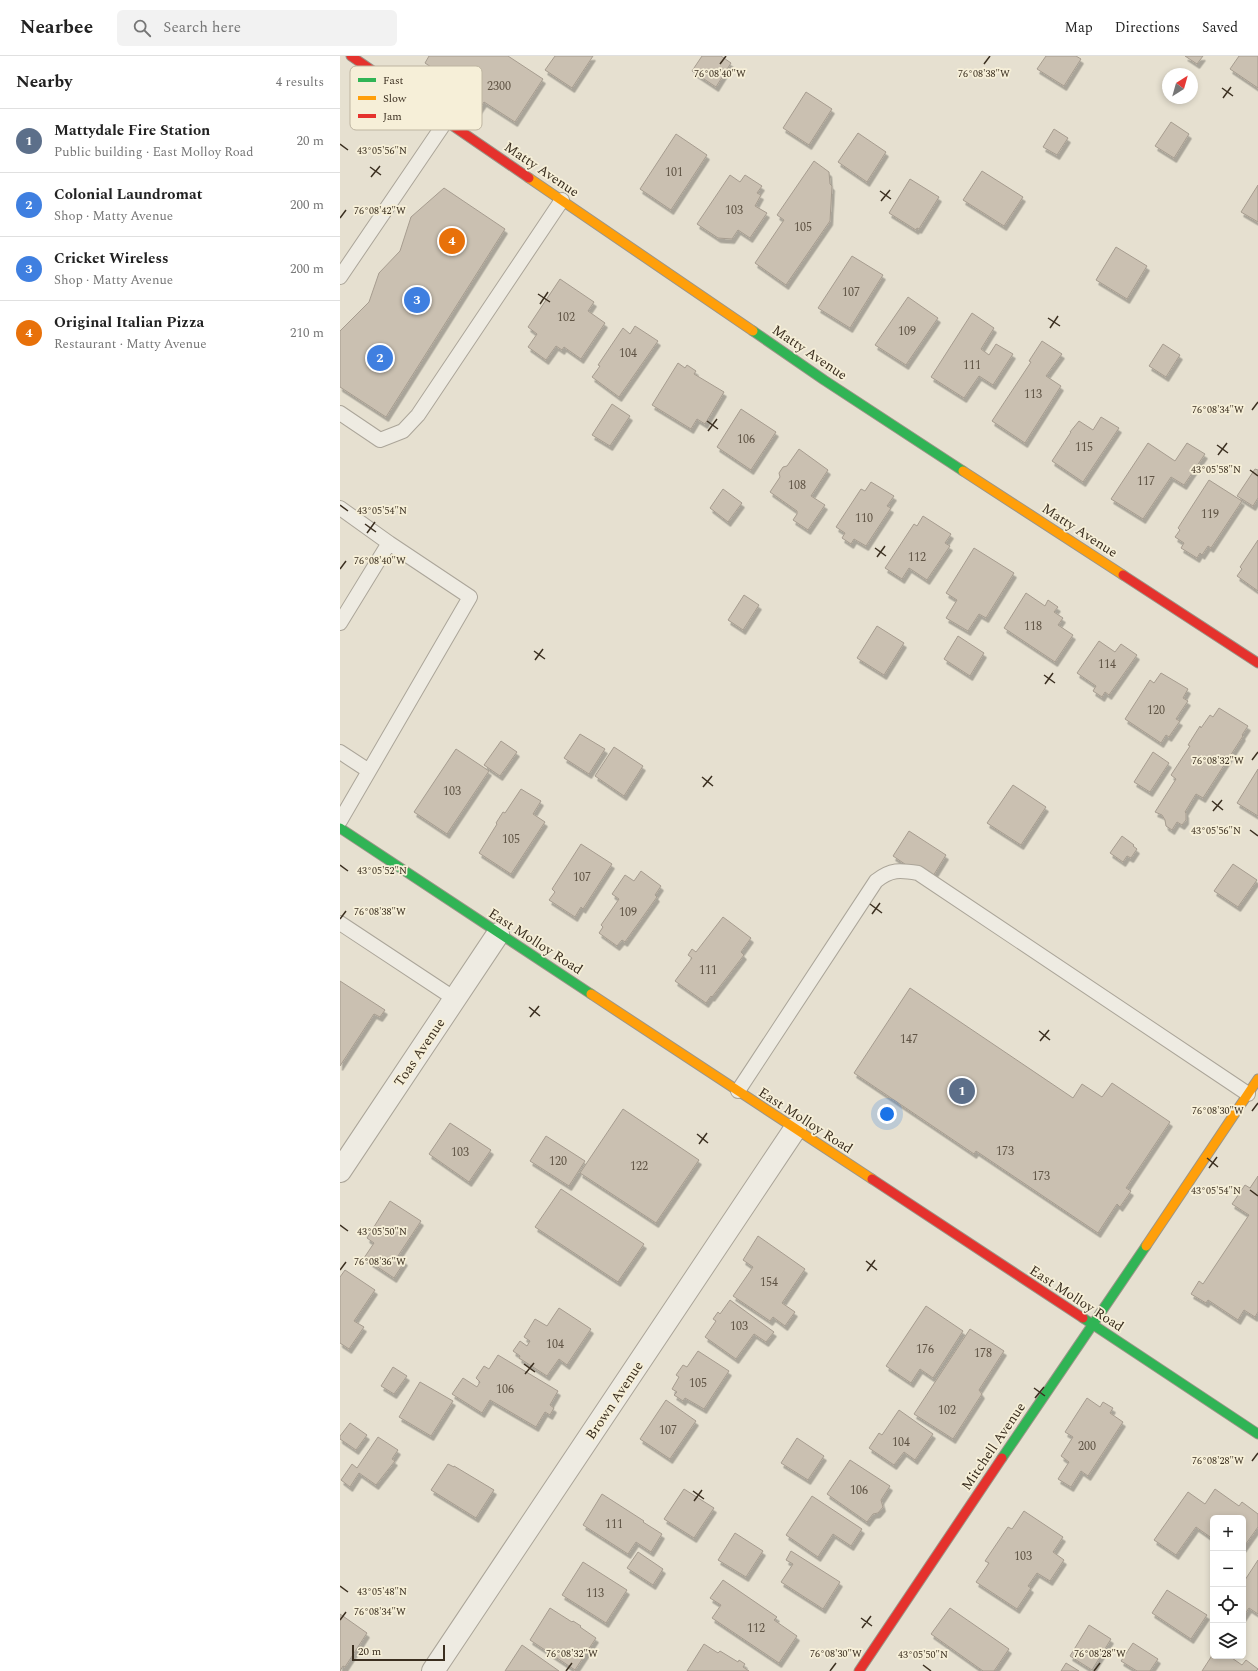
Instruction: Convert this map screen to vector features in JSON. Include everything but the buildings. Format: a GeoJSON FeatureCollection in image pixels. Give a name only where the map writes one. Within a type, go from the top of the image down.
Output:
{"type":"FeatureCollection","features":[{"type":"Feature","properties":{"kind":"street","name":"Matty Avenue"},"geometry":{"type":"LineString","coordinates":[[351,56],[366,66]]}},
{"type":"Feature","properties":{"kind":"street","name":"Matty Avenue"},"geometry":{"type":"LineString","coordinates":[[459,130],[831,384],[1258,663]]}},
{"type":"Feature","properties":{"kind":"street","name":"East Molloy Road"},"geometry":{"type":"LineString","coordinates":[[340,828],[498,934],[1258,1434]]}},
{"type":"Feature","properties":{"kind":"street","name":"Toas Avenue"},"geometry":{"type":"LineString","coordinates":[[340,1171],[498,934]]}},
{"type":"Feature","properties":{"kind":"street","name":"Mitchell Avenue"},"geometry":{"type":"LineString","coordinates":[[859,1671],[1092,1324],[1255,1085]]}},
{"type":"Feature","properties":{"kind":"street","name":"Brown Avenue"},"geometry":{"type":"LineString","coordinates":[[433,1671],[795,1129]]}},
{"type":"Feature","properties":{"kind":"lane"},"geometry":{"type":"LineString","coordinates":[[340,277],[440,130]]}},
{"type":"Feature","properties":{"kind":"lane"},"geometry":{"type":"LineString","coordinates":[[340,413],[380,440],[403,431],[418,415],[562,200]]}},
{"type":"Feature","properties":{"kind":"lane"},"geometry":{"type":"LineString","coordinates":[[340,508],[470,597],[340,821]]}},
{"type":"Feature","properties":{"kind":"lane"},"geometry":{"type":"LineString","coordinates":[[340,623],[389,543]]}},
{"type":"Feature","properties":{"kind":"lane"},"geometry":{"type":"LineString","coordinates":[[340,752],[369,771]]}},
{"type":"Feature","properties":{"kind":"lane"},"geometry":{"type":"LineString","coordinates":[[738,1091],[876,881],[884,874],[899,870],[918,873],[1255,1085]]}},
{"type":"Feature","properties":{"kind":"lane"},"geometry":{"type":"LineString","coordinates":[[340,923],[455,999]]}},
{"type":"Feature","properties":{"kind":"traffic: fast"},"geometry":{"type":"LineString","coordinates":[[753,331],[824,380],[963,471]]}},
{"type":"Feature","properties":{"kind":"traffic: fast"},"geometry":{"type":"LineString","coordinates":[[340,828],[591,994]]}},
{"type":"Feature","properties":{"kind":"traffic: fast"},"geometry":{"type":"LineString","coordinates":[[1002,1458],[1146,1246]]}},
{"type":"Feature","properties":{"kind":"traffic: fast"},"geometry":{"type":"LineString","coordinates":[[1083,1318],[1258,1434]]}},
{"type":"Feature","properties":{"kind":"traffic: slow"},"geometry":{"type":"LineString","coordinates":[[529,178],[753,331]]}},
{"type":"Feature","properties":{"kind":"traffic: slow"},"geometry":{"type":"LineString","coordinates":[[963,471],[1123,575]]}},
{"type":"Feature","properties":{"kind":"traffic: slow"},"geometry":{"type":"LineString","coordinates":[[591,994],[872,1179]]}},
{"type":"Feature","properties":{"kind":"traffic: slow"},"geometry":{"type":"LineString","coordinates":[[1146,1246],[1258,1079]]}},
{"type":"Feature","properties":{"kind":"traffic: jam"},"geometry":{"type":"LineString","coordinates":[[351,56],[366,66]]}},
{"type":"Feature","properties":{"kind":"traffic: jam"},"geometry":{"type":"LineString","coordinates":[[459,130],[529,178]]}},
{"type":"Feature","properties":{"kind":"traffic: jam"},"geometry":{"type":"LineString","coordinates":[[1123,575],[1258,663]]}},
{"type":"Feature","properties":{"kind":"traffic: jam"},"geometry":{"type":"LineString","coordinates":[[872,1179],[1083,1318]]}},
{"type":"Feature","properties":{"kind":"traffic: jam"},"geometry":{"type":"LineString","coordinates":[[859,1671],[1002,1458]]}},
{"type":"Feature","properties":{"kind":"place","name":"Original Italian Pizza"},"geometry":{"type":"Point","coordinates":[452,241]}},
{"type":"Feature","properties":{"kind":"place","name":"Cricket Wireless"},"geometry":{"type":"Point","coordinates":[417,300]}},
{"type":"Feature","properties":{"kind":"place","name":"Colonial Laundromat"},"geometry":{"type":"Point","coordinates":[380,358]}},
{"type":"Feature","properties":{"kind":"place","name":"Mattydale Fire Station"},"geometry":{"type":"Point","coordinates":[962,1091]}}]}
